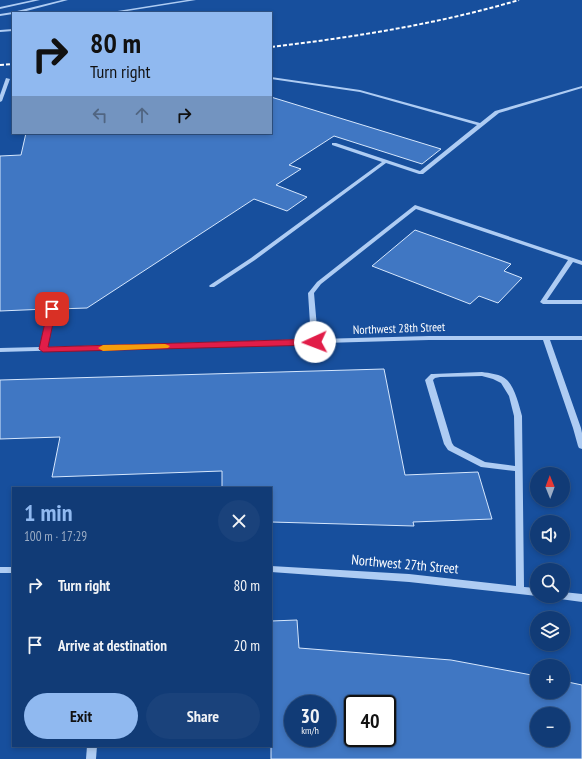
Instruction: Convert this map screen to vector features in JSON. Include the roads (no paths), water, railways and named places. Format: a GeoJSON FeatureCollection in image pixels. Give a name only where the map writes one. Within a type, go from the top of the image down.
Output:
{"type":"FeatureCollection","features":[{"type":"Feature","properties":{"kind":"street"},"geometry":{"type":"LineString","coordinates":[[0,8],[38,0]]}},
{"type":"Feature","properties":{"kind":"street"},"geometry":{"type":"LineString","coordinates":[[17,12],[66,0]]}},
{"type":"Feature","properties":{"kind":"street"},"geometry":{"type":"LineString","coordinates":[[112,12],[194,0]]}},
{"type":"Feature","properties":{"kind":"street"},"geometry":{"type":"LineString","coordinates":[[0,15],[12,13]]}},
{"type":"Feature","properties":{"kind":"street"},"geometry":{"type":"LineString","coordinates":[[0,31],[12,30]]}},
{"type":"Feature","properties":{"kind":"street"},"geometry":{"type":"LineString","coordinates":[[272,78],[360,91],[481,125]]}},
{"type":"Feature","properties":{"kind":"street"},"geometry":{"type":"LineString","coordinates":[[0,101],[8,79]]}},
{"type":"Feature","properties":{"kind":"street"},"geometry":{"type":"LineString","coordinates":[[334,144],[421,173],[500,111],[582,87]]}},
{"type":"Feature","properties":{"kind":"street"},"geometry":{"type":"LineString","coordinates":[[212,286],[253,259],[386,161]]}},
{"type":"Feature","properties":{"kind":"street"},"geometry":{"type":"LineString","coordinates":[[315,342],[311,293],[319,283],[415,206],[582,263]]}},
{"type":"Feature","properties":{"kind":"street"},"geometry":{"type":"LineString","coordinates":[[571,260],[543,302],[582,302]]}},
{"type":"Feature","properties":{"kind":"street"},"geometry":{"type":"LineString","coordinates":[[43,349],[52,309]]}},
{"type":"Feature","properties":{"kind":"street","name":"Northwest 28th Street"},"geometry":{"type":"LineString","coordinates":[[0,350],[429,338],[582,338]]}},
{"type":"Feature","properties":{"kind":"street"},"geometry":{"type":"LineString","coordinates":[[546,338],[580,428],[582,446]]}},
{"type":"Feature","properties":{"kind":"street"},"geometry":{"type":"LineString","coordinates":[[519,468],[484,464],[451,448],[448,444],[430,384],[430,380],[433,376],[482,374],[495,377],[504,381],[513,396],[518,416],[519,468],[520,590]]}},
{"type":"Feature","properties":{"kind":"street","name":"Northwest 27th Street"},"geometry":{"type":"LineString","coordinates":[[272,569],[409,578],[530,591]]}},
{"type":"Feature","properties":{"kind":"street"},"geometry":{"type":"LineString","coordinates":[[0,570],[12,570]]}},
{"type":"Feature","properties":{"kind":"street"},"geometry":{"type":"LineString","coordinates":[[570,597],[582,598]]}},
{"type":"Feature","properties":{"kind":"street"},"geometry":{"type":"LineString","coordinates":[[91,759],[92,747]]}},
{"type":"Feature","properties":{"kind":"railway"},"geometry":{"type":"LineString","coordinates":[[272,47],[396,29],[458,16],[519,0]]}},
{"type":"Feature","properties":{"kind":"railway"},"geometry":{"type":"LineString","coordinates":[[0,65],[12,64]]}}]}
